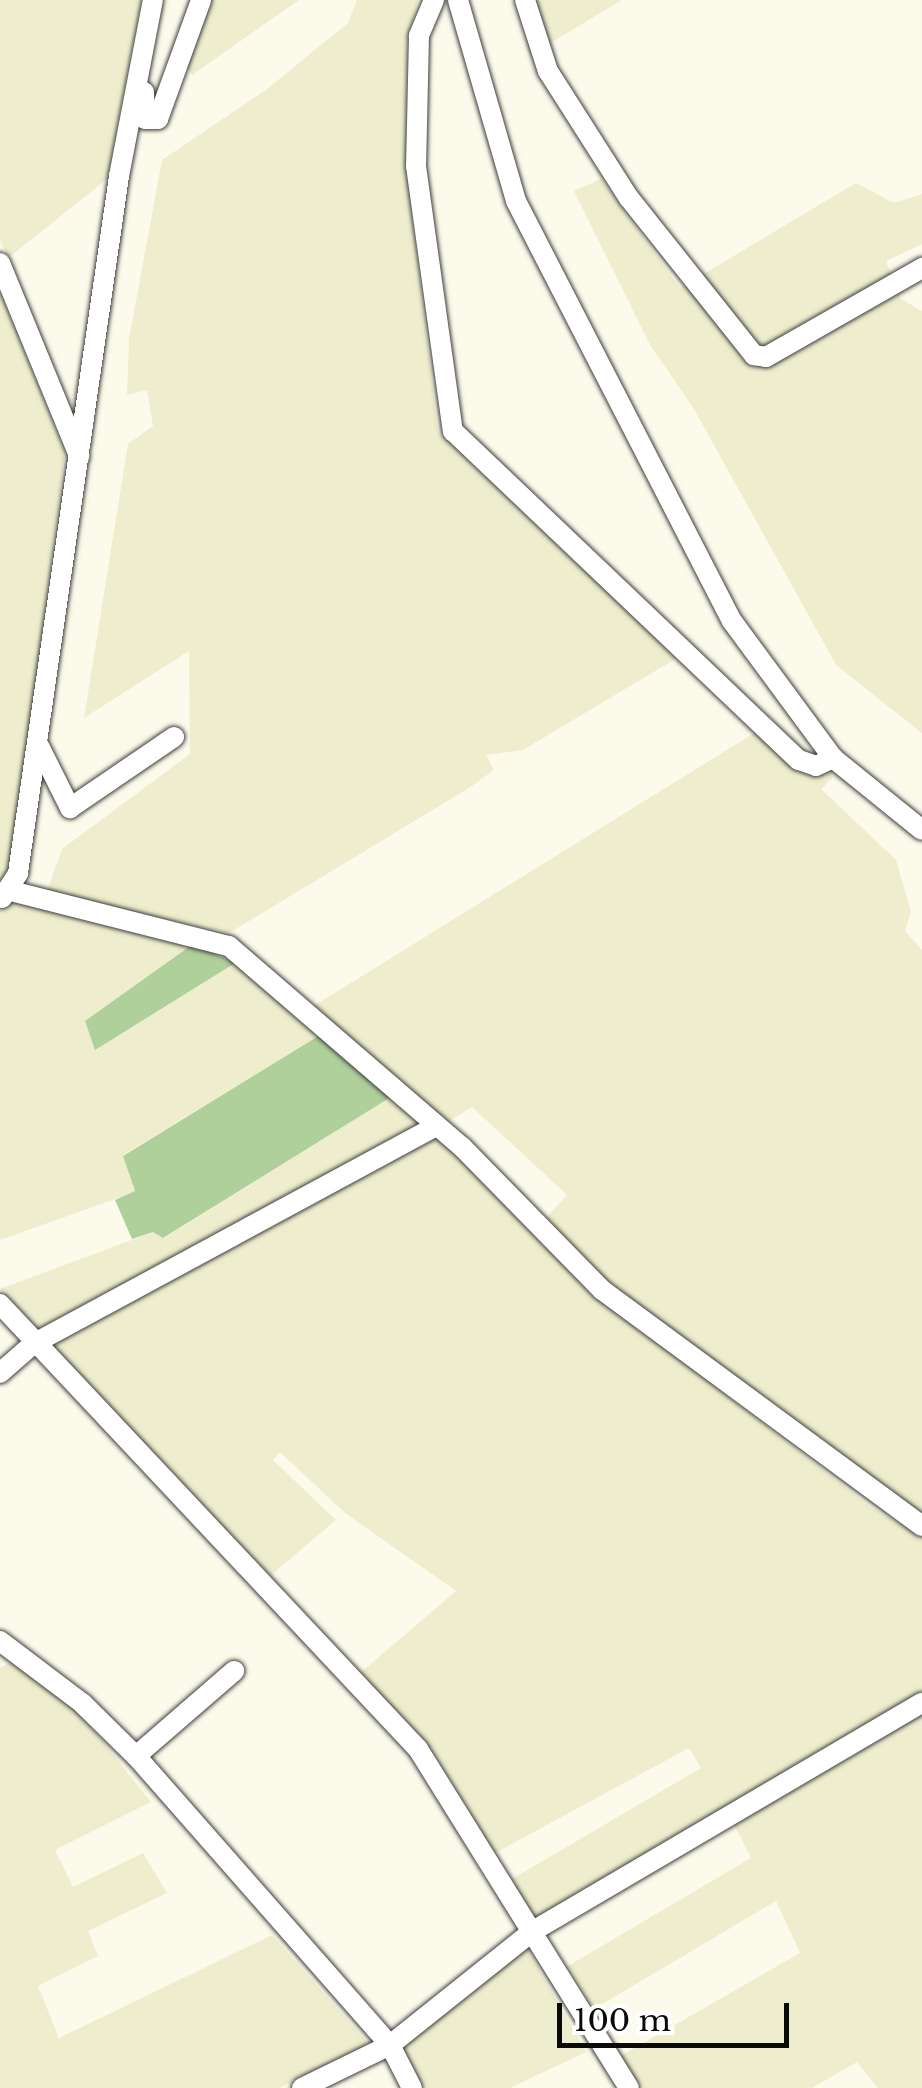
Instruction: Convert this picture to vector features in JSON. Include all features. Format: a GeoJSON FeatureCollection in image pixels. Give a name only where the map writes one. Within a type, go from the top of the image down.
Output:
{"type":"FeatureCollection","features":[{"type":"Feature","properties":{"kind":"street"},"geometry":{"type":"LineString","coordinates":[[153,0],[38,744],[5,895],[229,946],[438,1126],[602,1290],[922,1526]]}},
{"type":"Feature","properties":{"kind":"street"},"geometry":{"type":"LineString","coordinates":[[143,46],[144,119],[158,119],[201,0]]}},
{"type":"Feature","properties":{"kind":"street"},"geometry":{"type":"LineString","coordinates":[[434,0],[419,36],[416,166],[453,431],[798,760],[816,766],[833,758]]}},
{"type":"Feature","properties":{"kind":"street"},"geometry":{"type":"LineString","coordinates":[[458,0],[516,200],[568,311],[732,621],[833,758],[922,830]]}},
{"type":"Feature","properties":{"kind":"street"},"geometry":{"type":"LineString","coordinates":[[525,0],[541,57],[628,198],[754,355],[766,357],[922,268]]}},
{"type":"Feature","properties":{"kind":"street"},"geometry":{"type":"LineString","coordinates":[[0,264],[80,457]]}},
{"type":"Feature","properties":{"kind":"street"},"geometry":{"type":"LineString","coordinates":[[38,744],[70,808],[174,737]]}},
{"type":"Feature","properties":{"kind":"street"},"geometry":{"type":"LineString","coordinates":[[0,1373],[33,1344],[438,1126]]}},
{"type":"Feature","properties":{"kind":"street"},"geometry":{"type":"LineString","coordinates":[[0,1304],[33,1344],[418,1750],[629,2088]]}},
{"type":"Feature","properties":{"kind":"street"},"geometry":{"type":"LineString","coordinates":[[0,1641],[82,1703],[136,1756],[390,2044],[412,2088]]}},
{"type":"Feature","properties":{"kind":"street"},"geometry":{"type":"LineString","coordinates":[[136,1756],[234,1671]]}},
{"type":"Feature","properties":{"kind":"street"},"geometry":{"type":"LineString","coordinates":[[302,2088],[390,2044],[532,1931],[922,1703]]}},
{"type":"Feature","properties":{"kind":"green space"},"geometry":{"type":"Polygon","coordinates":[[[0,0],[141,0],[107,179],[8,258],[0,240],[0,0]]]}},
{"type":"Feature","properties":{"kind":"green space"},"geometry":{"type":"Polygon","coordinates":[[[208,0],[299,0],[192,75],[187,67],[208,0]]]}},
{"type":"Feature","properties":{"kind":"green space"},"geometry":{"type":"Polygon","coordinates":[[[357,0],[418,0],[407,42],[406,166],[438,432],[677,658],[523,750],[486,755],[494,770],[469,788],[229,933],[46,894],[62,849],[190,754],[189,651],[84,718],[128,444],[153,426],[147,390],[127,395],[129,339],[162,160],[267,89],[348,23],[357,0]]]}},
{"type":"Feature","properties":{"kind":"green space"},"geometry":{"type":"Polygon","coordinates":[[[521,0],[622,0],[529,56],[521,0]]]}},
{"type":"Feature","properties":{"kind":"green space"},"geometry":{"type":"Polygon","coordinates":[[[601,179],[680,288],[856,183],[894,203],[922,194],[922,244],[886,261],[901,299],[922,311],[922,733],[836,665],[694,409],[649,343],[574,191],[601,179]]]}},
{"type":"Feature","properties":{"kind":"green space"},"geometry":{"type":"Polygon","coordinates":[[[0,292],[65,452],[13,858],[0,884],[0,292]]]}},
{"type":"Feature","properties":{"kind":"green space"},"geometry":{"type":"Polygon","coordinates":[[[759,730],[826,768],[833,777],[821,789],[896,860],[911,912],[905,931],[922,950],[922,1516],[597,1276],[544,1220],[567,1195],[472,1107],[446,1123],[312,1007],[759,730]]]}},
{"type":"Feature","properties":{"kind":"green space"},"geometry":{"type":"Polygon","coordinates":[[[11,902],[193,944],[86,1021],[235,963],[320,1035],[123,1155],[135,1192],[0,1240],[0,911],[11,902]]]}},
{"type":"Feature","properties":{"kind":"green space"},"geometry":{"type":"Polygon","coordinates":[[[193,944],[235,963],[95,1050],[85,1021],[193,944]]]}},
{"type":"Feature","properties":{"kind":"green space"},"geometry":{"type":"Polygon","coordinates":[[[320,1035],[391,1097],[163,1238],[153,1232],[132,1239],[115,1200],[135,1191],[123,1156],[320,1035]]]}},
{"type":"Feature","properties":{"kind":"green space"},"geometry":{"type":"Polygon","coordinates":[[[391,1097],[426,1126],[39,1338],[0,1289],[153,1232],[164,1238],[391,1097]]]}},
{"type":"Feature","properties":{"kind":"green space"},"geometry":{"type":"Polygon","coordinates":[[[434,1133],[627,1318],[872,1508],[922,1536],[922,1696],[543,1917],[532,1917],[512,1879],[701,1768],[689,1748],[495,1853],[436,1756],[359,1674],[456,1591],[345,1513],[280,1452],[273,1460],[336,1520],[270,1576],[48,1343],[434,1133]]]}},
{"type":"Feature","properties":{"kind":"green space"},"geometry":{"type":"Polygon","coordinates":[[[15,1660],[65,1695],[151,1802],[55,1850],[73,1887],[143,1853],[167,1893],[88,1931],[98,1956],[38,1986],[59,2038],[272,1935],[369,2044],[279,2088],[0,2088],[0,1668],[15,1660]]]}},
{"type":"Feature","properties":{"kind":"green space"},"geometry":{"type":"Polygon","coordinates":[[[922,1707],[922,2088],[878,2088],[857,2062],[812,2088],[636,2088],[617,2058],[800,1953],[776,1901],[594,2009],[568,1966],[751,1858],[731,1819],[922,1707]]]}},
{"type":"Feature","properties":{"kind":"green space"},"geometry":{"type":"Polygon","coordinates":[[[525,1945],[586,2052],[510,2088],[419,2088],[398,2048],[525,1945]]]}}]}
